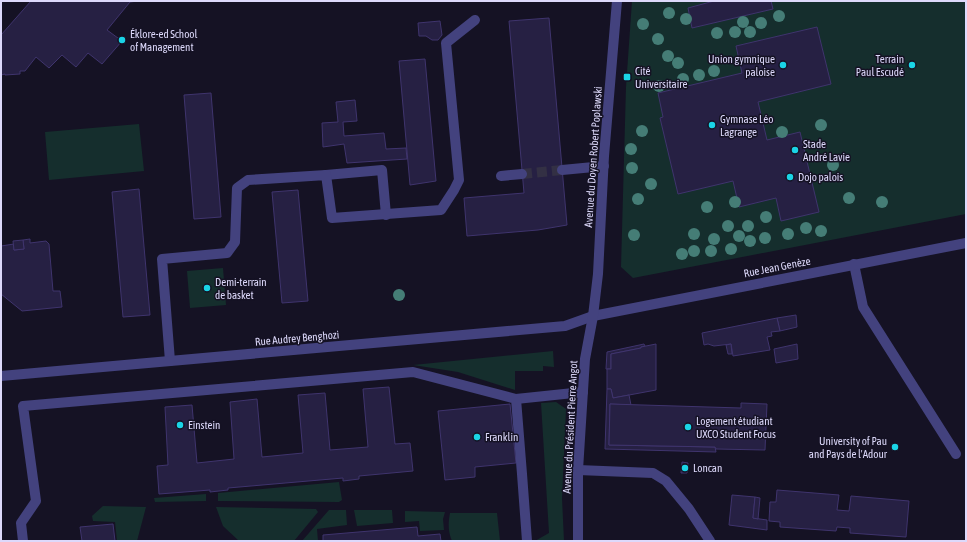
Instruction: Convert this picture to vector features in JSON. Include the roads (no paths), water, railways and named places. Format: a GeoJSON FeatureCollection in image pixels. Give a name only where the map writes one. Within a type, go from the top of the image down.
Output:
{"type":"FeatureCollection","features":[{"type":"Feature","properties":{"kind":"street","name":"Avenue du Doyen Robert Poplawski"},"geometry":{"type":"LineString","coordinates":[[593,316],[598,274],[604,166],[617,1]]}},
{"type":"Feature","properties":{"kind":"street"},"geometry":{"type":"LineString","coordinates":[[326,174],[332,218],[441,210],[459,180],[446,43],[475,20]]}},
{"type":"Feature","properties":{"kind":"street"},"geometry":{"type":"LineString","coordinates":[[562,170],[604,166]]}},
{"type":"Feature","properties":{"kind":"street"},"geometry":{"type":"LineString","coordinates":[[170,361],[162,259],[227,253],[235,242],[237,188],[248,180],[382,170],[386,215]]}},
{"type":"Feature","properties":{"kind":"street"},"geometry":{"type":"LineString","coordinates":[[501,176],[522,174]]}},
{"type":"Feature","properties":{"kind":"street","name":"Rue Jean Genèze"},"geometry":{"type":"LineString","coordinates":[[593,316],[966,242]]}},
{"type":"Feature","properties":{"kind":"street"},"geometry":{"type":"LineString","coordinates":[[854,264],[863,307],[956,454]]}},
{"type":"Feature","properties":{"kind":"street","name":"Rue Audrey Benghozi"},"geometry":{"type":"LineString","coordinates":[[1,376],[565,326],[593,316]]}},
{"type":"Feature","properties":{"kind":"street","name":"Avenue du Président Pierre Angot"},"geometry":{"type":"LineString","coordinates":[[578,541],[578,470],[585,359],[593,316]]}},
{"type":"Feature","properties":{"kind":"street"},"geometry":{"type":"LineString","coordinates":[[23,541],[21,523],[36,501],[24,406],[413,372],[516,399],[583,392]]}},
{"type":"Feature","properties":{"kind":"street"},"geometry":{"type":"LineString","coordinates":[[516,399],[527,541]]}},
{"type":"Feature","properties":{"kind":"street"},"geometry":{"type":"LineString","coordinates":[[578,470],[653,473],[666,481],[689,509],[710,541]]}},
{"type":"Feature","properties":{"kind":"tunnel"},"geometry":{"type":"LineString","coordinates":[[522,174],[562,170]]}},
{"type":"Feature","properties":{"kind":"place","name":"Éklore-ed School of Management"},"geometry":{"type":"Point","coordinates":[122,40]}},
{"type":"Feature","properties":{"kind":"place","name":"Union gymnique paloise"},"geometry":{"type":"Point","coordinates":[783,65]}},
{"type":"Feature","properties":{"kind":"place","name":"Terrain Paul Escudé"},"geometry":{"type":"Point","coordinates":[912,65]}},
{"type":"Feature","properties":{"kind":"place","name":"Cité Universitaire"},"geometry":{"type":"Point","coordinates":[627,77]}},
{"type":"Feature","properties":{"kind":"place","name":"Gymnase Léo Lagrange"},"geometry":{"type":"Point","coordinates":[712,125]}},
{"type":"Feature","properties":{"kind":"place","name":"Stade André Lavie"},"geometry":{"type":"Point","coordinates":[795,150]}},
{"type":"Feature","properties":{"kind":"place","name":"Dojo palois"},"geometry":{"type":"Point","coordinates":[790,177]}},
{"type":"Feature","properties":{"kind":"place","name":"Demi-terrain de basket"},"geometry":{"type":"Point","coordinates":[207,288]}},
{"type":"Feature","properties":{"kind":"place","name":"Einstein"},"geometry":{"type":"Point","coordinates":[180,425]}},
{"type":"Feature","properties":{"kind":"place","name":"Logement étudiant UXCO Student Focus"},"geometry":{"type":"Point","coordinates":[688,427]}},
{"type":"Feature","properties":{"kind":"place","name":"Franklin"},"geometry":{"type":"Point","coordinates":[477,437]}},
{"type":"Feature","properties":{"kind":"place","name":"University of Pau and Pays de l'Adour"},"geometry":{"type":"Point","coordinates":[895,447]}},
{"type":"Feature","properties":{"kind":"place","name":"Loncan"},"geometry":{"type":"Point","coordinates":[685,468]}}]}
